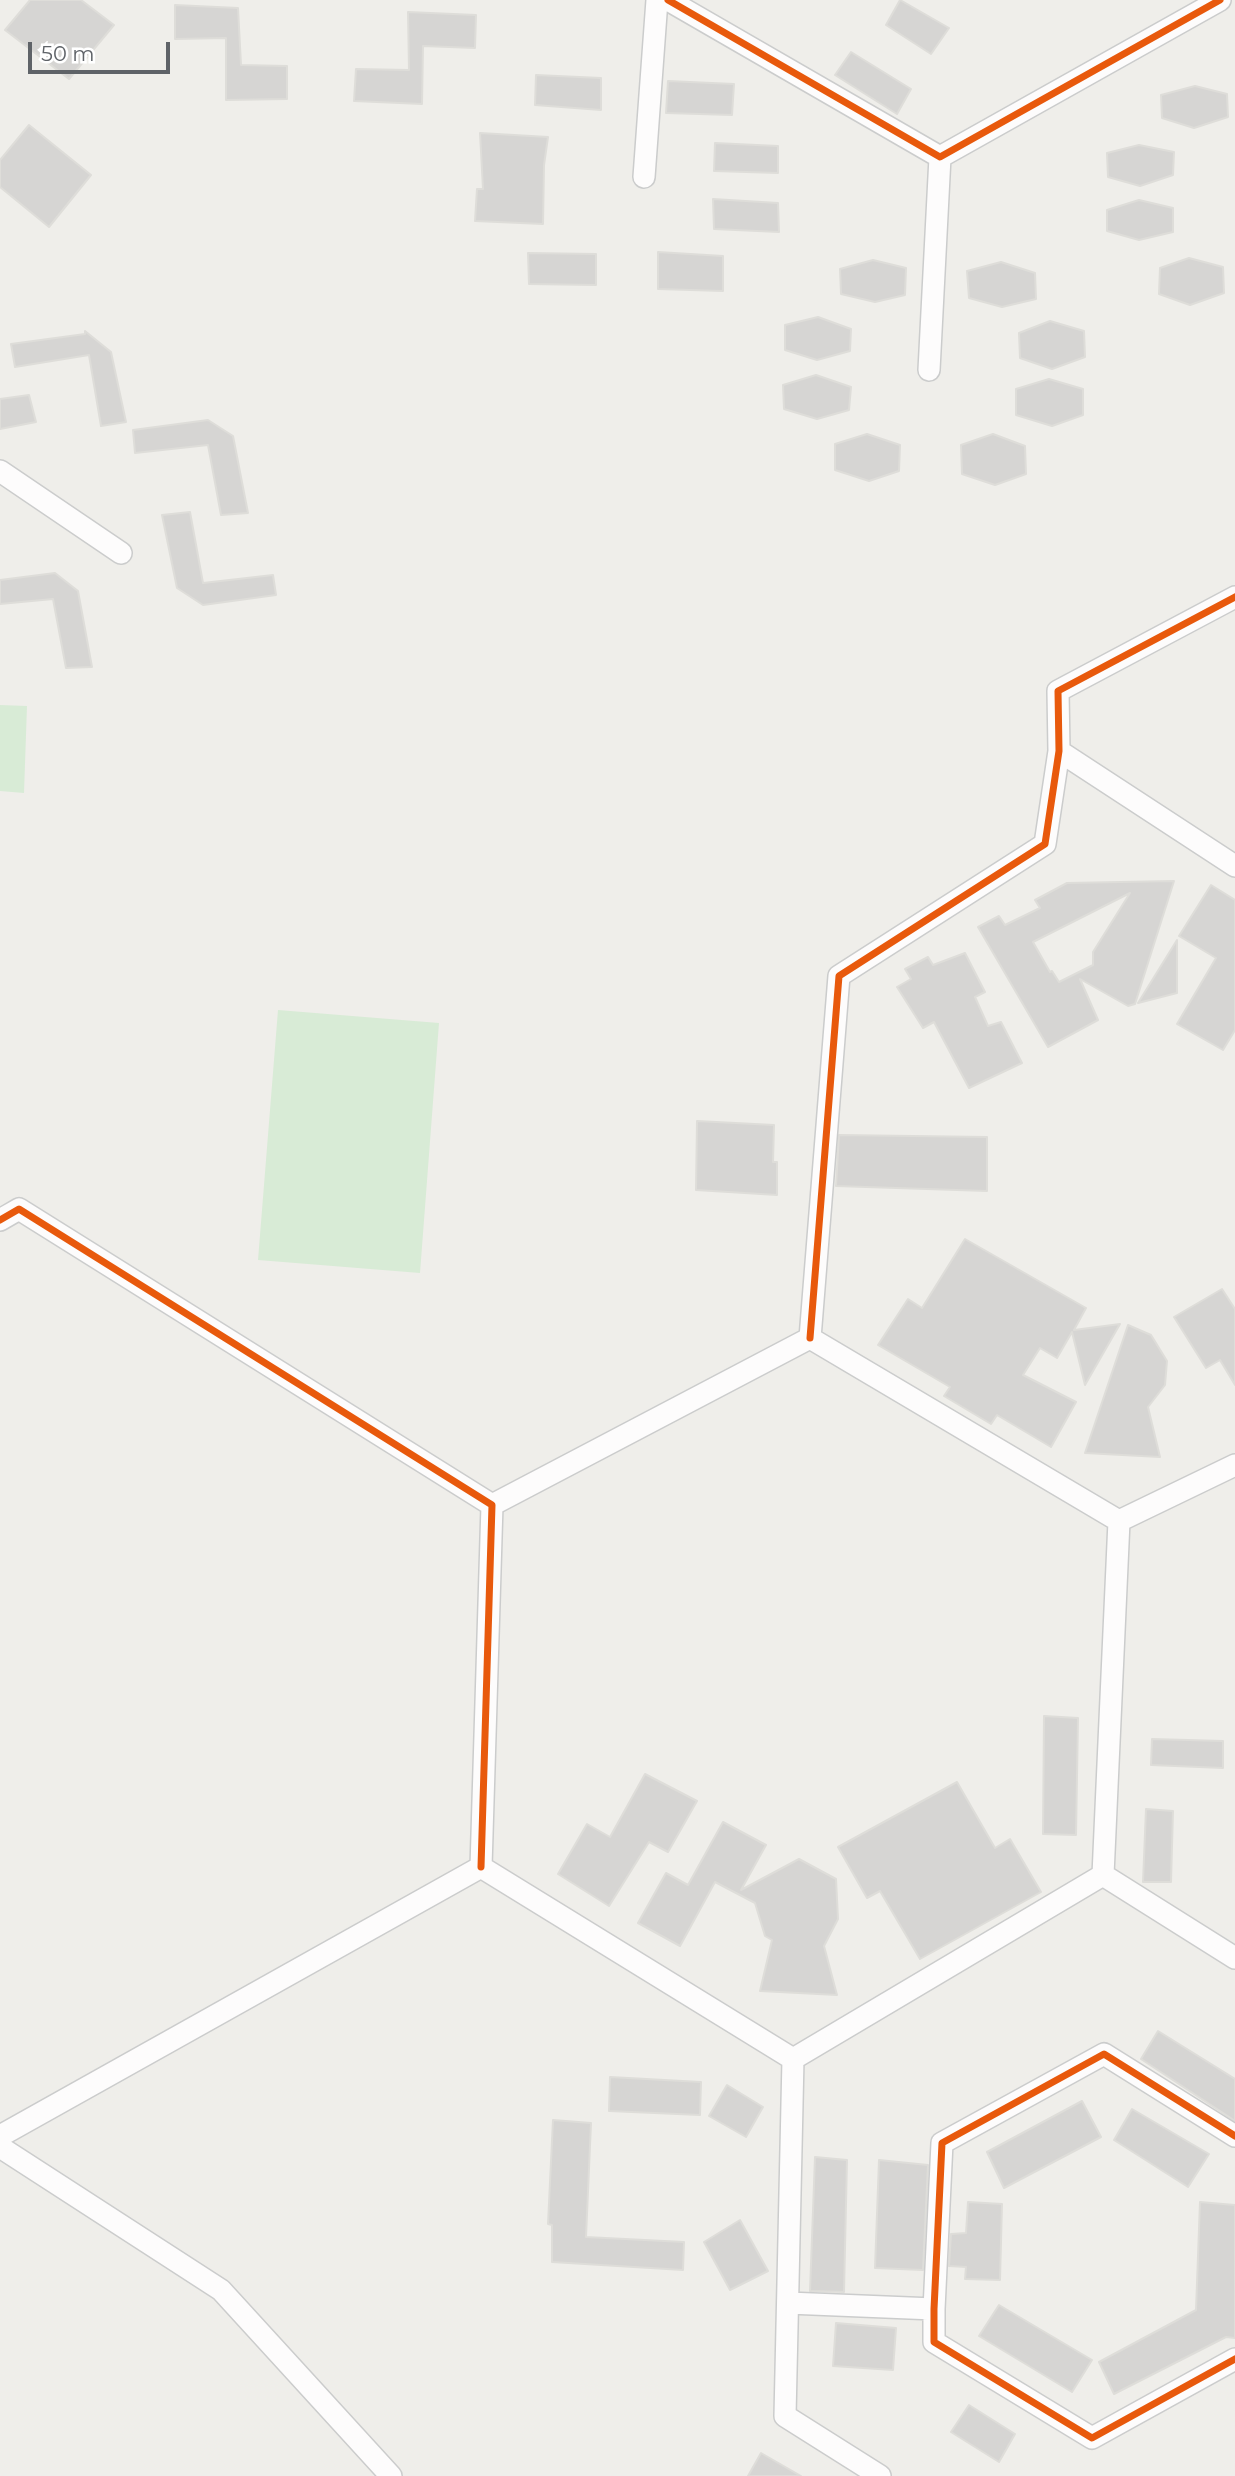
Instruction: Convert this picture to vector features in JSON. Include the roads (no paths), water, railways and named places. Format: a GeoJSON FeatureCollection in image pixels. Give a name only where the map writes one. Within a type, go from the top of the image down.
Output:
{"type":"FeatureCollection","features":[{"type":"Feature","properties":{"kind":"street"},"geometry":{"type":"LineString","coordinates":[[644,177],[657,0]]}},
{"type":"Feature","properties":{"kind":"street"},"geometry":{"type":"LineString","coordinates":[[668,0],[940,157]]}},
{"type":"Feature","properties":{"kind":"street"},"geometry":{"type":"LineString","coordinates":[[940,157],[1220,0]]}},
{"type":"Feature","properties":{"kind":"street"},"geometry":{"type":"LineString","coordinates":[[929,370],[940,157]]}},
{"type":"Feature","properties":{"kind":"street"},"geometry":{"type":"LineString","coordinates":[[0,471],[121,553]]}},
{"type":"Feature","properties":{"kind":"street"},"geometry":{"type":"LineString","coordinates":[[810,1338],[839,976],[1045,844],[1059,751],[1058,691],[1235,597]]}},
{"type":"Feature","properties":{"kind":"street"},"geometry":{"type":"LineString","coordinates":[[1059,751],[1235,866]]}},
{"type":"Feature","properties":{"kind":"street"},"geometry":{"type":"LineString","coordinates":[[0,1220],[19,1209],[492,1505]]}},
{"type":"Feature","properties":{"kind":"street"},"geometry":{"type":"LineString","coordinates":[[492,1505],[810,1338]]}},
{"type":"Feature","properties":{"kind":"street"},"geometry":{"type":"LineString","coordinates":[[810,1338],[1119,1521]]}},
{"type":"Feature","properties":{"kind":"street"},"geometry":{"type":"LineString","coordinates":[[1119,1521],[1235,1465]]}},
{"type":"Feature","properties":{"kind":"street"},"geometry":{"type":"LineString","coordinates":[[481,1867],[492,1505]]}},
{"type":"Feature","properties":{"kind":"street"},"geometry":{"type":"LineString","coordinates":[[1103,1875],[1119,1521]]}},
{"type":"Feature","properties":{"kind":"street"},"geometry":{"type":"LineString","coordinates":[[481,1867],[793,2059]]}},
{"type":"Feature","properties":{"kind":"street"},"geometry":{"type":"LineString","coordinates":[[0,2136],[481,1867]]}},
{"type":"Feature","properties":{"kind":"street"},"geometry":{"type":"LineString","coordinates":[[1103,1875],[1235,1958]]}},
{"type":"Feature","properties":{"kind":"street"},"geometry":{"type":"LineString","coordinates":[[793,2059],[1103,1875]]}},
{"type":"Feature","properties":{"kind":"street"},"geometry":{"type":"LineString","coordinates":[[1235,2136],[1104,2054],[942,2143],[934,2309],[934,2342],[1092,2438],[1235,2359]]}},
{"type":"Feature","properties":{"kind":"street"},"geometry":{"type":"LineString","coordinates":[[793,2059],[785,2416],[880,2476]]}},
{"type":"Feature","properties":{"kind":"street"},"geometry":{"type":"LineString","coordinates":[[0,2147],[221,2290],[391,2476]]}},
{"type":"Feature","properties":{"kind":"street"},"geometry":{"type":"LineString","coordinates":[[788,2303],[934,2309]]}}]}
